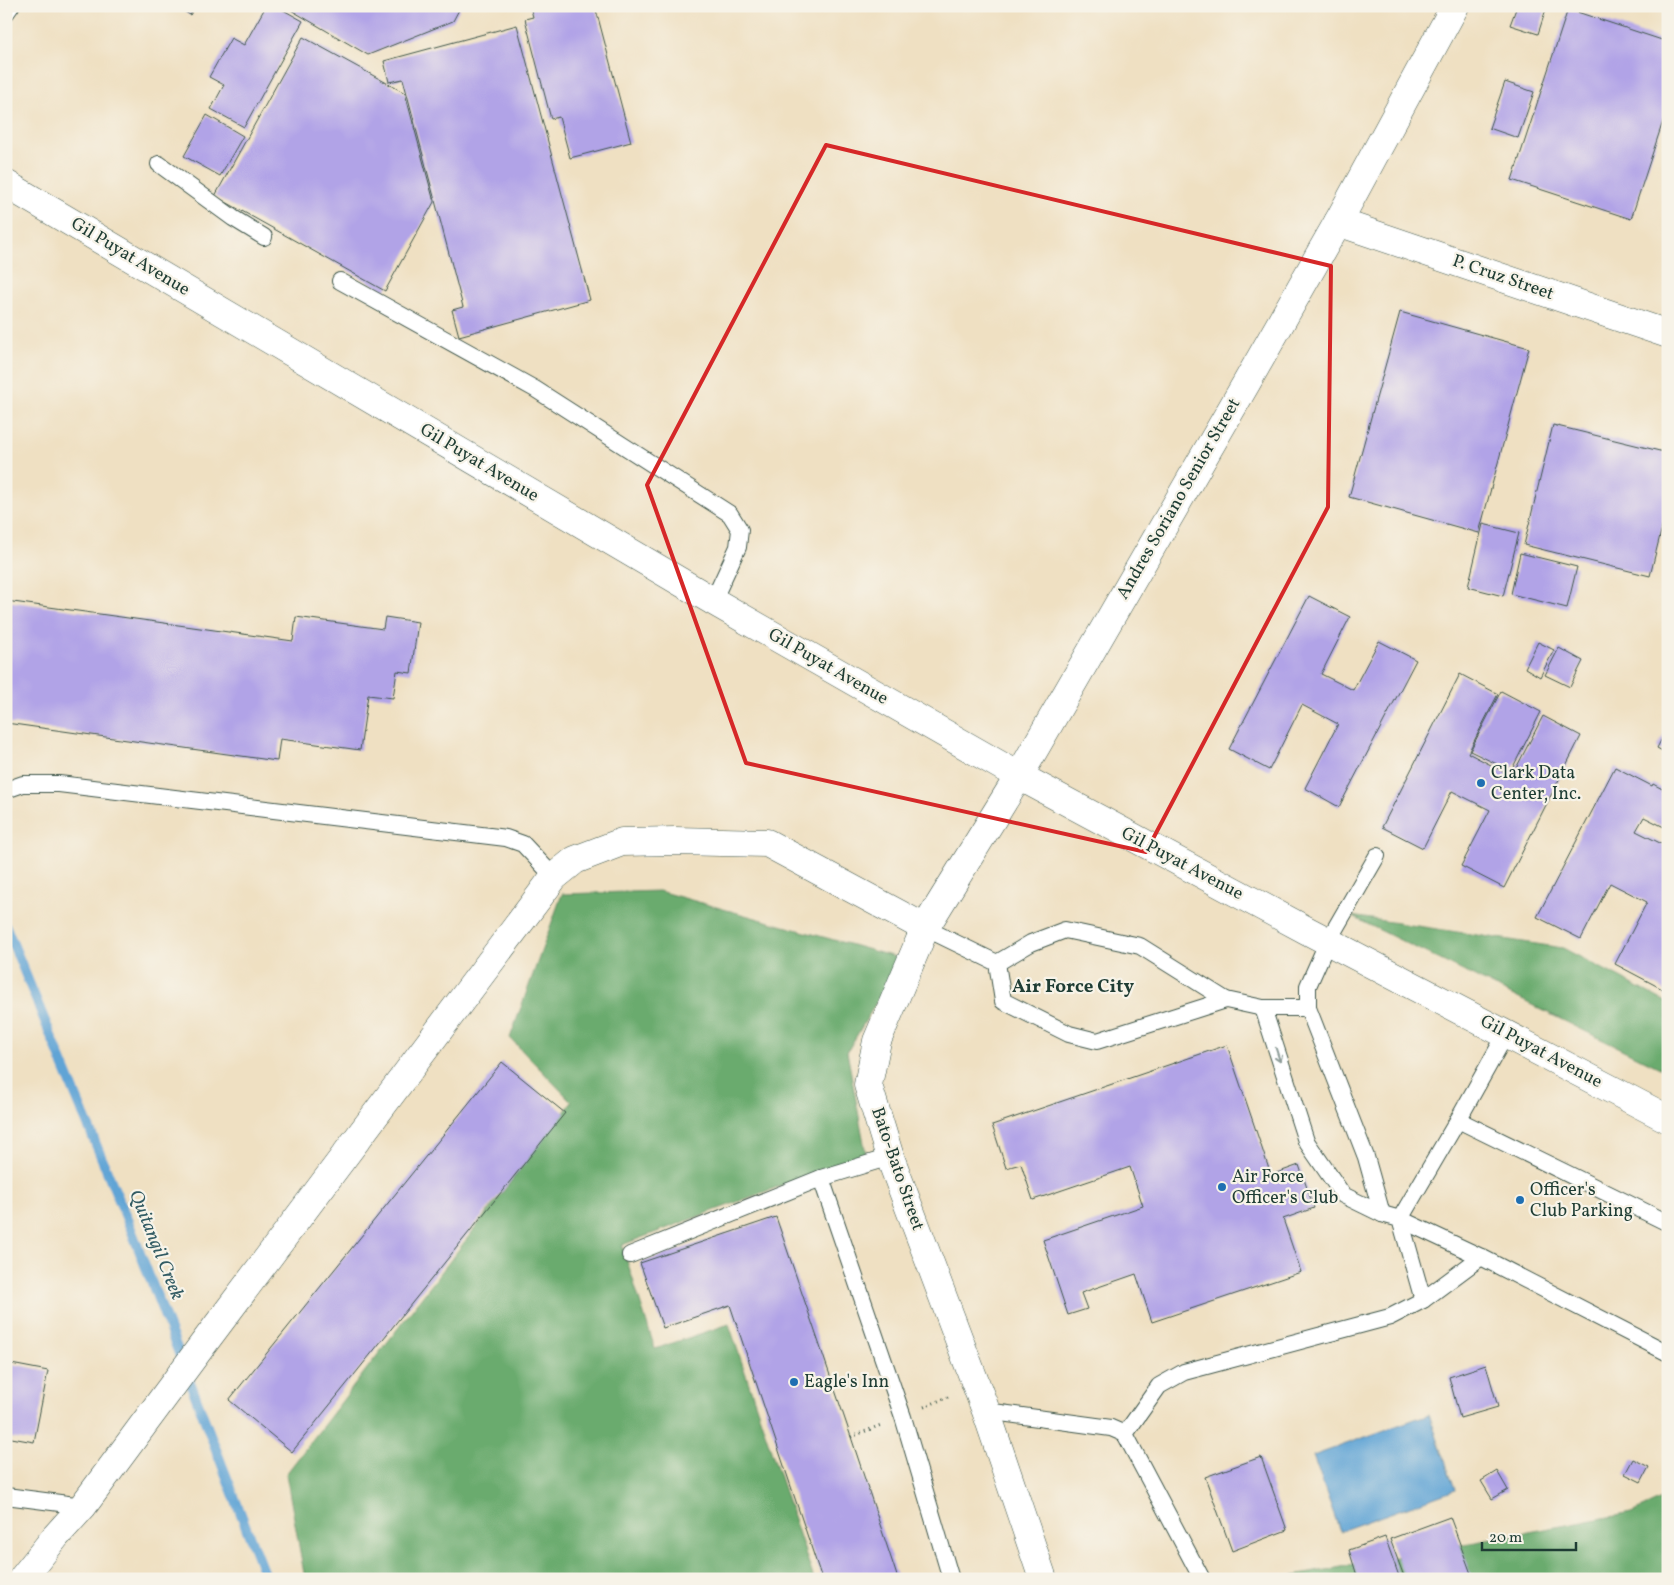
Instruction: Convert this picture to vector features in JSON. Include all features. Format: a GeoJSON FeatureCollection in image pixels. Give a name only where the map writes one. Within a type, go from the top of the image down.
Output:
{"type":"FeatureCollection","features":[{"type":"Feature","properties":{"kind":"street","name":"Andres Soriano Senior Street"},"geometry":{"type":"LineString","coordinates":[[1019,776],[1338,222],[1455,6]]}},
{"type":"Feature","properties":{"kind":"street","name":"Gil Puyat Avenue"},"geometry":{"type":"LineString","coordinates":[[6,184],[713,601],[1019,776],[1668,1119]]}},
{"type":"Feature","properties":{"kind":"street","name":"P. Cruz Street"},"geometry":{"type":"LineString","coordinates":[[1338,222],[1668,334]]}},
{"type":"Feature","properties":{"kind":"street","name":"Bato-Bato Street"},"geometry":{"type":"LineString","coordinates":[[1019,776],[925,928],[877,1042],[868,1085],[890,1156],[986,1411],[1043,1579]]}},
{"type":"Feature","properties":{"kind":"street"},"geometry":{"type":"LineString","coordinates":[[22,1579],[83,1506],[554,877],[575,860],[622,842],[675,840],[767,843],[925,928]]}},
{"type":"Feature","properties":{"kind":"lane"},"geometry":{"type":"LineString","coordinates":[[6,13],[11,6]]}},
{"type":"Feature","properties":{"kind":"lane"},"geometry":{"type":"LineString","coordinates":[[159,164],[220,209],[264,237]]}},
{"type":"Feature","properties":{"kind":"lane"},"geometry":{"type":"LineString","coordinates":[[340,281],[535,389],[730,514],[740,530],[738,547],[713,601]]}},
{"type":"Feature","properties":{"kind":"lane"},"geometry":{"type":"LineString","coordinates":[[6,790],[23,784],[59,784],[506,838],[523,844],[554,877]]}},
{"type":"Feature","properties":{"kind":"lane"},"geometry":{"type":"LineString","coordinates":[[1377,856],[1328,941],[1308,986],[1308,1008],[1366,1157],[1382,1214]]}},
{"type":"Feature","properties":{"kind":"lane"},"geometry":{"type":"LineString","coordinates":[[925,928],[997,963]]}},
{"type":"Feature","properties":{"kind":"lane"},"geometry":{"type":"LineString","coordinates":[[997,963],[1032,943],[1065,930],[1140,946],[1226,1000],[1262,1008],[1308,1008]]}},
{"type":"Feature","properties":{"kind":"lane"},"geometry":{"type":"LineString","coordinates":[[997,963],[1003,1001],[1069,1034],[1097,1041],[1226,1000]]}},
{"type":"Feature","properties":{"kind":"lane"},"geometry":{"type":"LineString","coordinates":[[1262,1008],[1306,1141],[1343,1195],[1481,1257],[1668,1353]]}},
{"type":"Feature","properties":{"kind":"lane"},"geometry":{"type":"LineString","coordinates":[[1423,1300],[1400,1220],[1506,1034]]}},
{"type":"Feature","properties":{"kind":"lane"},"geometry":{"type":"LineString","coordinates":[[1458,1120],[1668,1223]]}},
{"type":"Feature","properties":{"kind":"lane"},"geometry":{"type":"LineString","coordinates":[[630,1255],[821,1178],[890,1156]]}},
{"type":"Feature","properties":{"kind":"lane"},"geometry":{"type":"LineString","coordinates":[[821,1178],[903,1417],[951,1579]]}},
{"type":"Feature","properties":{"kind":"lane"},"geometry":{"type":"LineString","coordinates":[[1124,1434],[1159,1386],[1184,1372],[1390,1317],[1423,1300],[1481,1257]]}},
{"type":"Feature","properties":{"kind":"lane"},"geometry":{"type":"LineString","coordinates":[[986,1411],[1111,1428],[1124,1434],[1202,1579]]}},
{"type":"Feature","properties":{"kind":"lane"},"geometry":{"type":"LineString","coordinates":[[6,1496],[83,1506]]}},
{"type":"Feature","properties":{"kind":"highlighted area"},"geometry":{"type":"Polygon","coordinates":[[[826,145],[1331,266],[1328,507],[1146,852],[746,763],[647,485],[826,145]]]}},
{"type":"Feature","properties":{"kind":"green space"},"geometry":{"type":"Polygon","coordinates":[[[659,891],[902,959],[847,1052],[866,1154],[622,1245],[655,1349],[729,1324],[814,1579],[305,1579],[286,1474],[572,1102],[510,1038],[562,894],[659,891]]]}},
{"type":"Feature","properties":{"kind":"green space"},"geometry":{"type":"Polygon","coordinates":[[[1351,916],[1563,948],[1668,1003],[1668,1072],[1351,916]]]}},
{"type":"Feature","properties":{"kind":"green space"},"geometry":{"type":"Polygon","coordinates":[[[1668,1496],[1668,1579],[1278,1579],[1631,1513],[1668,1496]]]}},
{"type":"Feature","properties":{"kind":"water"},"geometry":{"type":"Polygon","coordinates":[[[1429,1414],[1455,1490],[1340,1531],[1313,1456],[1429,1414]]]}},
{"type":"Feature","properties":{"kind":"building"},"geometry":{"type":"Polygon","coordinates":[[[176,6],[196,6],[190,15],[176,6]]]}},
{"type":"Feature","properties":{"kind":"building"},"geometry":{"type":"Polygon","coordinates":[[[266,6],[276,6],[303,21],[244,127],[211,109],[224,85],[209,77],[231,38],[244,45],[266,6]]]}},
{"type":"Feature","properties":{"kind":"building"},"geometry":{"type":"Polygon","coordinates":[[[284,6],[461,6],[453,21],[368,55],[284,6]]]}},
{"type":"Feature","properties":{"kind":"building"},"geometry":{"type":"Polygon","coordinates":[[[530,6],[595,6],[631,142],[570,158],[559,117],[551,119],[525,19],[533,17],[530,6]]]}},
{"type":"Feature","properties":{"kind":"building"},"geometry":{"type":"Polygon","coordinates":[[[1517,6],[1547,6],[1538,34],[1510,25],[1517,6]]]}},
{"type":"Feature","properties":{"kind":"building"},"geometry":{"type":"Polygon","coordinates":[[[1568,9],[1668,42],[1668,106],[1631,219],[1512,180],[1568,9]]]}},
{"type":"Feature","properties":{"kind":"building"},"geometry":{"type":"Polygon","coordinates":[[[517,25],[590,300],[459,336],[452,310],[463,307],[403,79],[389,82],[384,61],[517,25]]]}},
{"type":"Feature","properties":{"kind":"building"},"geometry":{"type":"Polygon","coordinates":[[[303,37],[405,93],[434,202],[385,291],[215,196],[303,37]]]}},
{"type":"Feature","properties":{"kind":"building"},"geometry":{"type":"Polygon","coordinates":[[[1505,82],[1534,92],[1518,138],[1489,128],[1505,82]]]}},
{"type":"Feature","properties":{"kind":"building"},"geometry":{"type":"Polygon","coordinates":[[[207,115],[243,136],[220,176],[184,156],[207,115]]]}},
{"type":"Feature","properties":{"kind":"building"},"geometry":{"type":"Polygon","coordinates":[[[1400,312],[1529,348],[1479,533],[1349,497],[1400,312]]]}},
{"type":"Feature","properties":{"kind":"building"},"geometry":{"type":"Polygon","coordinates":[[[1553,425],[1668,453],[1668,503],[1650,576],[1524,545],[1553,425]]]}},
{"type":"Feature","properties":{"kind":"building"},"geometry":{"type":"Polygon","coordinates":[[[1483,524],[1519,533],[1503,596],[1468,587],[1483,524]]]}},
{"type":"Feature","properties":{"kind":"building"},"geometry":{"type":"Polygon","coordinates":[[[1520,553],[1577,567],[1567,608],[1511,594],[1520,553]]]}},
{"type":"Feature","properties":{"kind":"building"},"geometry":{"type":"Polygon","coordinates":[[[1309,596],[1350,617],[1321,674],[1353,690],[1379,641],[1416,660],[1339,807],[1305,788],[1338,724],[1302,705],[1269,770],[1229,749],[1309,596]]]}},
{"type":"Feature","properties":{"kind":"building"},"geometry":{"type":"Polygon","coordinates":[[[6,601],[293,641],[296,617],[383,629],[385,617],[418,622],[411,673],[397,671],[393,698],[368,695],[360,750],[280,739],[277,761],[6,723],[6,601]]]}},
{"type":"Feature","properties":{"kind":"building"},"geometry":{"type":"Polygon","coordinates":[[[1538,642],[1554,650],[1540,677],[1525,668],[1538,642]]]}},
{"type":"Feature","properties":{"kind":"building"},"geometry":{"type":"Polygon","coordinates":[[[1559,648],[1583,661],[1570,687],[1545,675],[1559,648]]]}},
{"type":"Feature","properties":{"kind":"building","name":"Clark Data Center, Inc."},"geometry":{"type":"Polygon","coordinates":[[[1460,674],[1498,694],[1468,753],[1512,776],[1543,716],[1581,736],[1504,888],[1461,866],[1490,810],[1452,791],[1423,848],[1382,827],[1460,674]]]}},
{"type":"Feature","properties":{"kind":"building"},"geometry":{"type":"Polygon","coordinates":[[[1501,691],[1541,712],[1511,771],[1470,751],[1501,691]]]}},
{"type":"Feature","properties":{"kind":"building"},"geometry":{"type":"Polygon","coordinates":[[[1668,727],[1668,754],[1657,748],[1668,727]]]}},
{"type":"Feature","properties":{"kind":"building"},"geometry":{"type":"Polygon","coordinates":[[[1615,767],[1668,792],[1668,829],[1644,817],[1636,831],[1668,847],[1668,992],[1615,964],[1647,902],[1610,883],[1581,939],[1537,917],[1615,767]]]}},
{"type":"Feature","properties":{"kind":"building","name":"Air Force Officer's Club"},"geometry":{"type":"Polygon","coordinates":[[[1227,1045],[1271,1175],[1299,1165],[1314,1208],[1283,1219],[1301,1272],[1152,1322],[1136,1274],[1081,1293],[1087,1309],[1068,1315],[1043,1240],[1143,1206],[1130,1167],[1033,1200],[1021,1164],[1006,1168],[992,1125],[1227,1045]]]}},
{"type":"Feature","properties":{"kind":"building"},"geometry":{"type":"Polygon","coordinates":[[[502,1062],[565,1113],[292,1452],[229,1400],[502,1062]]]}},
{"type":"Feature","properties":{"kind":"building","name":"Eagle's Inn"},"geometry":{"type":"Polygon","coordinates":[[[776,1217],[898,1579],[822,1579],[730,1305],[663,1328],[640,1263],[776,1217]]]}},
{"type":"Feature","properties":{"kind":"building"},"geometry":{"type":"Polygon","coordinates":[[[6,1363],[48,1371],[34,1442],[6,1437],[6,1363]]]}},
{"type":"Feature","properties":{"kind":"building"},"geometry":{"type":"Polygon","coordinates":[[[1486,1365],[1498,1407],[1460,1418],[1449,1377],[1486,1365]]]}},
{"type":"Feature","properties":{"kind":"building"},"geometry":{"type":"Polygon","coordinates":[[[1261,1457],[1287,1530],[1232,1551],[1205,1477],[1261,1457]]]}},
{"type":"Feature","properties":{"kind":"building"},"geometry":{"type":"Polygon","coordinates":[[[1633,1459],[1649,1467],[1641,1482],[1625,1474],[1633,1459]]]}},
{"type":"Feature","properties":{"kind":"building"},"geometry":{"type":"Polygon","coordinates":[[[1497,1471],[1508,1490],[1492,1499],[1481,1481],[1497,1471]]]}},
{"type":"Feature","properties":{"kind":"building"},"geometry":{"type":"Polygon","coordinates":[[[1450,1517],[1473,1579],[1405,1579],[1390,1539],[1450,1517]]]}},
{"type":"Feature","properties":{"kind":"building"},"geometry":{"type":"Polygon","coordinates":[[[1385,1537],[1400,1579],[1358,1579],[1349,1550],[1385,1537]]]}},
{"type":"Feature","properties":{"kind":"waterway","name":"Quitangil Creek"},"geometry":{"type":"LineString","coordinates":[[6,927],[131,1229],[266,1579]]}},
{"type":"Feature","properties":{"kind":"place","name":"Clark Data Center, Inc."},"geometry":{"type":"Point","coordinates":[1481,783]}},
{"type":"Feature","properties":{"kind":"place","name":"Air Force Officer's Club"},"geometry":{"type":"Point","coordinates":[1222,1187]}},
{"type":"Feature","properties":{"kind":"place","name":"Officer's Club Parking"},"geometry":{"type":"Point","coordinates":[1520,1200]}},
{"type":"Feature","properties":{"kind":"place","name":"Eagle's Inn"},"geometry":{"type":"Point","coordinates":[794,1382]}},
{"type":"Feature","properties":{"kind":"district","name":"Air Force City"},"geometry":{"type":"Point","coordinates":[1073,987]}}]}
